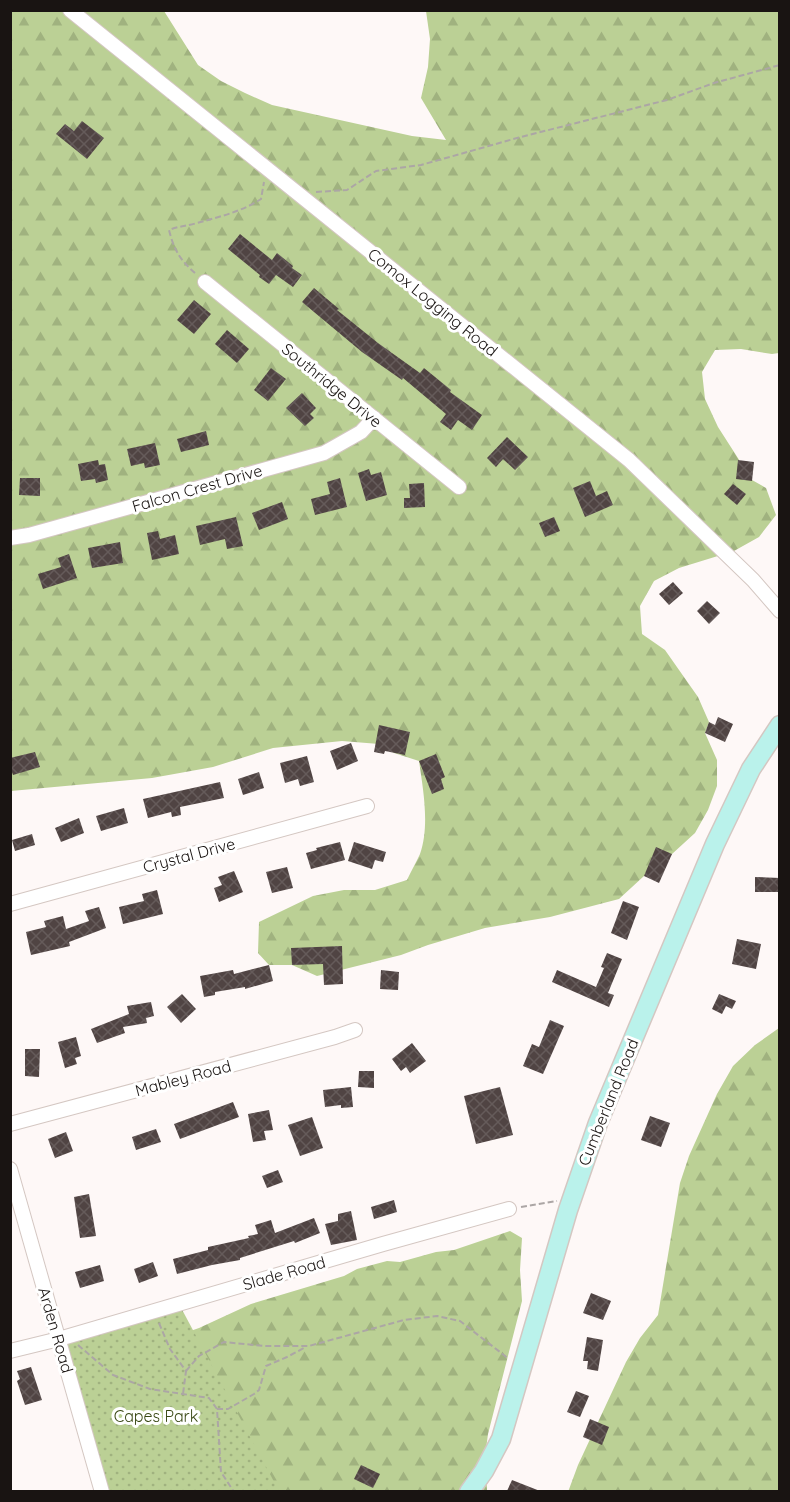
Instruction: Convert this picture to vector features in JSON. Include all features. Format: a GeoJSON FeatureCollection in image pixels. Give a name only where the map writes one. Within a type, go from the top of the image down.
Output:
{"type":"FeatureCollection","features":[{"type":"Feature","properties":{"kind":"street","name":"Comox Logging Road"},"geometry":{"type":"LineString","coordinates":[[70,10],[629,460],[753,580],[780,611]]}},
{"type":"Feature","properties":{"kind":"street","name":"Southridge Drive"},"geometry":{"type":"LineString","coordinates":[[205,282],[459,487]]}},
{"type":"Feature","properties":{"kind":"street","name":"Falcon Crest Drive"},"geometry":{"type":"LineString","coordinates":[[10,538],[30,535],[324,453],[361,432],[374,418]]}},
{"type":"Feature","properties":{"kind":"street","name":"Cumberland Road"},"geometry":{"type":"LineString","coordinates":[[469,1491],[484,1471],[501,1439],[571,1198],[598,1123],[715,844],[752,769],[780,725]]}},
{"type":"Feature","properties":{"kind":"street","name":"Crystal Drive"},"geometry":{"type":"LineString","coordinates":[[10,904],[367,806]]}},
{"type":"Feature","properties":{"kind":"street","name":"Mabley Road"},"geometry":{"type":"LineString","coordinates":[[10,1124],[355,1030]]}},
{"type":"Feature","properties":{"kind":"street","name":"Arden Road"},"geometry":{"type":"LineString","coordinates":[[10,1169],[63,1338],[102,1491]]}},
{"type":"Feature","properties":{"kind":"street","name":"Slade Road"},"geometry":{"type":"LineString","coordinates":[[10,1351],[63,1338],[509,1209]]}},
{"type":"Feature","properties":{"kind":"path"},"geometry":{"type":"LineString","coordinates":[[296,191],[347,190],[376,171],[421,165],[667,100],[714,83],[780,65]]}},
{"type":"Feature","properties":{"kind":"path"},"geometry":{"type":"LineString","coordinates":[[205,282],[182,261],[172,244],[169,230],[179,225],[195,224],[250,207],[261,199],[266,167]]}},
{"type":"Feature","properties":{"kind":"path"},"geometry":{"type":"LineString","coordinates":[[509,1209],[571,1198]]}},
{"type":"Feature","properties":{"kind":"path"},"geometry":{"type":"LineString","coordinates":[[154,1311],[170,1349],[186,1371]]}},
{"type":"Feature","properties":{"kind":"path"},"geometry":{"type":"LineString","coordinates":[[183,1394],[186,1371],[199,1356],[224,1342],[264,1346],[306,1346],[404,1320],[437,1316],[460,1321],[522,1368]]}},
{"type":"Feature","properties":{"kind":"path"},"geometry":{"type":"LineString","coordinates":[[63,1338],[113,1375],[150,1389],[209,1398],[217,1409],[221,1472],[234,1491]]}},
{"type":"Feature","properties":{"kind":"path"},"geometry":{"type":"LineString","coordinates":[[217,1409],[228,1409],[254,1394],[259,1390],[266,1366],[306,1346]]}},
{"type":"Feature","properties":{"kind":"green space"},"geometry":{"type":"Polygon","coordinates":[[[11,11],[164,11],[198,65],[221,81],[245,93],[272,105],[412,136],[446,140],[421,98],[428,67],[430,39],[426,11],[779,11],[779,353],[741,349],[715,350],[702,372],[705,399],[718,427],[752,480],[766,488],[776,515],[759,537],[734,551],[679,568],[654,581],[640,606],[642,634],[665,650],[698,697],[709,722],[705,733],[717,760],[717,786],[708,810],[695,833],[619,899],[550,917],[485,928],[401,955],[317,976],[292,965],[269,965],[258,953],[259,922],[313,896],[344,890],[375,890],[407,880],[420,854],[425,832],[425,808],[419,761],[394,753],[379,744],[342,741],[273,748],[213,767],[152,778],[11,791],[11,11]]]}},
{"type":"Feature","properties":{"kind":"green space"},"geometry":{"type":"Polygon","coordinates":[[[779,1028],[779,1491],[568,1492],[578,1465],[626,1362],[640,1338],[658,1315],[680,1183],[689,1156],[717,1094],[733,1066],[755,1045],[779,1028]]]}},
{"type":"Feature","properties":{"kind":"green space"},"geometry":{"type":"Polygon","coordinates":[[[510,1231],[522,1238],[520,1270],[522,1301],[488,1434],[487,1491],[131,1492],[176,1336],[251,1304],[344,1276],[357,1269],[387,1261],[400,1262],[436,1252],[454,1250],[510,1231]]]}},
{"type":"Feature","properties":{"kind":"green space","name":"Capes Park"},"geometry":{"type":"Polygon","coordinates":[[[179,1304],[279,1491],[102,1491],[59,1339],[179,1304]]]}},
{"type":"Feature","properties":{"kind":"building"},"geometry":{"type":"Polygon","coordinates":[[[82,121],[104,138],[87,159],[56,134],[65,124],[74,131],[82,121]]]}},
{"type":"Feature","properties":{"kind":"building"},"geometry":{"type":"Polygon","coordinates":[[[240,234],[272,260],[277,253],[302,275],[293,287],[276,275],[269,284],[228,249],[240,234]]]}},
{"type":"Feature","properties":{"kind":"building"},"geometry":{"type":"Polygon","coordinates":[[[314,288],[378,343],[420,373],[424,368],[451,390],[450,392],[482,415],[472,430],[458,420],[451,430],[440,422],[446,414],[403,378],[402,380],[362,352],[302,302],[314,288]]]}},
{"type":"Feature","properties":{"kind":"building"},"geometry":{"type":"Polygon","coordinates":[[[194,300],[211,314],[194,334],[177,320],[194,300]]]}},
{"type":"Feature","properties":{"kind":"building"},"geometry":{"type":"Polygon","coordinates":[[[227,330],[249,349],[237,363],[215,344],[227,330]]]}},
{"type":"Feature","properties":{"kind":"building"},"geometry":{"type":"Polygon","coordinates":[[[271,368],[286,379],[268,401],[254,390],[271,368]]]}},
{"type":"Feature","properties":{"kind":"building"},"geometry":{"type":"Polygon","coordinates":[[[302,393],[316,408],[310,414],[314,418],[305,426],[286,408],[302,393]]]}},
{"type":"Feature","properties":{"kind":"building"},"geometry":{"type":"Polygon","coordinates":[[[206,431],[209,445],[181,452],[177,439],[206,431]]]}},
{"type":"Feature","properties":{"kind":"building"},"geometry":{"type":"Polygon","coordinates":[[[507,437],[528,457],[515,470],[503,459],[496,467],[487,458],[507,437]]]}},
{"type":"Feature","properties":{"kind":"building"},"geometry":{"type":"Polygon","coordinates":[[[155,443],[160,465],[145,468],[144,463],[131,466],[127,449],[155,443]]]}},
{"type":"Feature","properties":{"kind":"building"},"geometry":{"type":"Polygon","coordinates":[[[98,460],[99,465],[105,464],[108,480],[96,483],[95,479],[81,481],[78,464],[98,460]]]}},
{"type":"Feature","properties":{"kind":"building"},"geometry":{"type":"Polygon","coordinates":[[[738,460],[754,462],[752,481],[736,479],[738,460]]]}},
{"type":"Feature","properties":{"kind":"building"},"geometry":{"type":"Polygon","coordinates":[[[369,469],[371,475],[381,472],[387,495],[366,501],[358,473],[369,469]]]}},
{"type":"Feature","properties":{"kind":"building"},"geometry":{"type":"Polygon","coordinates":[[[20,478],[40,478],[40,496],[19,495],[20,478]]]}},
{"type":"Feature","properties":{"kind":"building"},"geometry":{"type":"Polygon","coordinates":[[[340,478],[347,507],[315,515],[311,499],[330,494],[327,482],[340,478]]]}},
{"type":"Feature","properties":{"kind":"building"},"geometry":{"type":"Polygon","coordinates":[[[590,481],[596,496],[607,491],[613,505],[585,517],[573,488],[590,481]]]}},
{"type":"Feature","properties":{"kind":"building"},"geometry":{"type":"Polygon","coordinates":[[[424,483],[425,507],[404,508],[404,498],[410,498],[409,484],[424,483]]]}},
{"type":"Feature","properties":{"kind":"building"},"geometry":{"type":"Polygon","coordinates":[[[733,484],[746,494],[737,505],[724,494],[733,484]]]}},
{"type":"Feature","properties":{"kind":"building"},"geometry":{"type":"Polygon","coordinates":[[[282,502],[288,519],[259,530],[252,513],[282,502]]]}},
{"type":"Feature","properties":{"kind":"building"},"geometry":{"type":"Polygon","coordinates":[[[236,517],[243,546],[227,549],[225,539],[200,545],[196,526],[236,517]]]}},
{"type":"Feature","properties":{"kind":"building"},"geometry":{"type":"Polygon","coordinates":[[[554,517],[560,531],[545,537],[539,523],[554,517]]]}},
{"type":"Feature","properties":{"kind":"building"},"geometry":{"type":"Polygon","coordinates":[[[158,531],[160,539],[175,535],[179,554],[152,560],[147,533],[158,531]]]}},
{"type":"Feature","properties":{"kind":"building"},"geometry":{"type":"Polygon","coordinates":[[[120,542],[123,563],[92,568],[88,548],[120,542]]]}},
{"type":"Feature","properties":{"kind":"building"},"geometry":{"type":"Polygon","coordinates":[[[69,554],[77,578],[43,589],[38,574],[61,567],[58,558],[69,554]]]}},
{"type":"Feature","properties":{"kind":"building"},"geometry":{"type":"Polygon","coordinates":[[[673,582],[683,593],[669,605],[659,594],[673,582]]]}},
{"type":"Feature","properties":{"kind":"building"},"geometry":{"type":"Polygon","coordinates":[[[707,601],[720,613],[709,624],[697,611],[707,601]]]}},
{"type":"Feature","properties":{"kind":"building"},"geometry":{"type":"Polygon","coordinates":[[[718,717],[733,724],[725,742],[705,733],[709,722],[715,725],[718,717]]]}},
{"type":"Feature","properties":{"kind":"building"},"geometry":{"type":"Polygon","coordinates":[[[379,725],[410,732],[405,755],[385,751],[384,754],[374,752],[379,725]]]}},
{"type":"Feature","properties":{"kind":"building"},"geometry":{"type":"Polygon","coordinates":[[[351,743],[358,761],[337,770],[330,751],[351,743]]]}},
{"type":"Feature","properties":{"kind":"building"},"geometry":{"type":"Polygon","coordinates":[[[35,752],[40,767],[13,775],[10,758],[35,752]]]}},
{"type":"Feature","properties":{"kind":"building"},"geometry":{"type":"Polygon","coordinates":[[[436,754],[445,777],[441,779],[444,789],[432,794],[419,761],[436,754]]]}},
{"type":"Feature","properties":{"kind":"building"},"geometry":{"type":"Polygon","coordinates":[[[307,756],[314,782],[300,786],[298,779],[285,783],[280,763],[307,756]]]}},
{"type":"Feature","properties":{"kind":"building"},"geometry":{"type":"Polygon","coordinates":[[[259,772],[264,788],[243,795],[238,779],[259,772]]]}},
{"type":"Feature","properties":{"kind":"building"},"geometry":{"type":"Polygon","coordinates":[[[220,782],[224,798],[180,807],[181,815],[172,817],[171,812],[148,818],[143,799],[220,782]]]}},
{"type":"Feature","properties":{"kind":"building"},"geometry":{"type":"Polygon","coordinates":[[[124,808],[128,823],[101,831],[96,816],[124,808]]]}},
{"type":"Feature","properties":{"kind":"building"},"geometry":{"type":"Polygon","coordinates":[[[79,818],[84,833],[61,842],[55,828],[79,818]]]}},
{"type":"Feature","properties":{"kind":"building"},"geometry":{"type":"Polygon","coordinates":[[[32,834],[35,845],[15,851],[12,840],[32,834]]]}},
{"type":"Feature","properties":{"kind":"building"},"geometry":{"type":"Polygon","coordinates":[[[340,842],[345,860],[311,869],[306,853],[340,842]]]}},
{"type":"Feature","properties":{"kind":"building"},"geometry":{"type":"Polygon","coordinates":[[[354,842],[386,852],[383,862],[375,860],[372,869],[348,861],[354,842]]]}},
{"type":"Feature","properties":{"kind":"building"},"geometry":{"type":"Polygon","coordinates":[[[656,847],[672,854],[659,883],[644,876],[656,847]]]}},
{"type":"Feature","properties":{"kind":"building"},"geometry":{"type":"Polygon","coordinates":[[[287,867],[293,888],[272,893],[266,872],[287,867]]]}},
{"type":"Feature","properties":{"kind":"building"},"geometry":{"type":"Polygon","coordinates":[[[234,871],[243,892],[219,902],[214,888],[222,885],[218,877],[234,871]]]}},
{"type":"Feature","properties":{"kind":"building"},"geometry":{"type":"Polygon","coordinates":[[[755,877],[780,878],[780,892],[755,892],[755,877]]]}},
{"type":"Feature","properties":{"kind":"building"},"geometry":{"type":"Polygon","coordinates":[[[157,890],[163,914],[123,924],[119,907],[144,901],[142,894],[157,890]]]}},
{"type":"Feature","properties":{"kind":"building"},"geometry":{"type":"Polygon","coordinates":[[[623,901],[639,907],[627,940],[611,933],[623,901]]]}},
{"type":"Feature","properties":{"kind":"building"},"geometry":{"type":"Polygon","coordinates":[[[99,907],[106,928],[69,942],[70,946],[31,955],[26,932],[46,927],[44,921],[63,916],[66,929],[89,921],[85,911],[99,907]]]}},
{"type":"Feature","properties":{"kind":"building"},"geometry":{"type":"Polygon","coordinates":[[[737,939],[761,944],[756,969],[732,964],[737,939]]]}},
{"type":"Feature","properties":{"kind":"building"},"geometry":{"type":"Polygon","coordinates":[[[342,946],[343,984],[324,985],[323,964],[292,965],[291,948],[342,946]]]}},
{"type":"Feature","properties":{"kind":"building"},"geometry":{"type":"Polygon","coordinates":[[[607,953],[622,959],[608,993],[614,995],[609,1007],[552,982],[557,970],[596,987],[607,953]]]}},
{"type":"Feature","properties":{"kind":"building"},"geometry":{"type":"Polygon","coordinates":[[[269,965],[273,981],[245,989],[245,987],[215,992],[215,995],[204,997],[200,976],[233,970],[234,974],[269,965]]]}},
{"type":"Feature","properties":{"kind":"building"},"geometry":{"type":"Polygon","coordinates":[[[381,970],[399,972],[398,990],[380,989],[381,970]]]}},
{"type":"Feature","properties":{"kind":"building"},"geometry":{"type":"Polygon","coordinates":[[[182,994],[196,1009],[181,1023],[167,1007],[182,994]]]}},
{"type":"Feature","properties":{"kind":"building"},"geometry":{"type":"Polygon","coordinates":[[[719,994],[736,1001],[732,1009],[726,1006],[722,1014],[712,1009],[719,994]]]}},
{"type":"Feature","properties":{"kind":"building"},"geometry":{"type":"Polygon","coordinates":[[[151,1002],[154,1016],[146,1018],[147,1023],[123,1027],[125,1033],[97,1043],[91,1029],[129,1014],[127,1006],[151,1002]]]}},
{"type":"Feature","properties":{"kind":"building"},"geometry":{"type":"Polygon","coordinates":[[[550,1020],[564,1026],[543,1074],[523,1066],[532,1044],[539,1047],[550,1020]]]}},
{"type":"Feature","properties":{"kind":"building"},"geometry":{"type":"Polygon","coordinates":[[[76,1037],[81,1056],[75,1058],[77,1064],[65,1068],[58,1042],[76,1037]]]}},
{"type":"Feature","properties":{"kind":"building"},"geometry":{"type":"Polygon","coordinates":[[[412,1043],[426,1061],[410,1073],[406,1067],[401,1071],[392,1059],[412,1043]]]}},
{"type":"Feature","properties":{"kind":"building"},"geometry":{"type":"Polygon","coordinates":[[[25,1049],[40,1049],[39,1077],[25,1076],[25,1049]]]}},
{"type":"Feature","properties":{"kind":"building"},"geometry":{"type":"Polygon","coordinates":[[[359,1071],[374,1071],[374,1088],[358,1087],[359,1071]]]}},
{"type":"Feature","properties":{"kind":"building"},"geometry":{"type":"Polygon","coordinates":[[[351,1087],[353,1107],[341,1108],[341,1105],[325,1107],[323,1090],[351,1087]]]}},
{"type":"Feature","properties":{"kind":"building"},"geometry":{"type":"Polygon","coordinates":[[[500,1087],[513,1135],[476,1144],[464,1096],[500,1087]]]}},
{"type":"Feature","properties":{"kind":"building"},"geometry":{"type":"Polygon","coordinates":[[[233,1102],[239,1117],[180,1139],[174,1124],[233,1102]]]}},
{"type":"Feature","properties":{"kind":"building"},"geometry":{"type":"Polygon","coordinates":[[[269,1110],[273,1130],[264,1131],[266,1140],[253,1142],[248,1114],[269,1110]]]}},
{"type":"Feature","properties":{"kind":"building"},"geometry":{"type":"Polygon","coordinates":[[[650,1116],[670,1123],[661,1147],[641,1140],[650,1116]]]}},
{"type":"Feature","properties":{"kind":"building"},"geometry":{"type":"Polygon","coordinates":[[[312,1117],[323,1148],[300,1156],[288,1125],[312,1117]]]}},
{"type":"Feature","properties":{"kind":"building"},"geometry":{"type":"Polygon","coordinates":[[[156,1129],[161,1142],[136,1150],[132,1137],[156,1129]]]}},
{"type":"Feature","properties":{"kind":"building"},"geometry":{"type":"Polygon","coordinates":[[[66,1132],[73,1151],[55,1158],[48,1139],[66,1132]]]}},
{"type":"Feature","properties":{"kind":"building"},"geometry":{"type":"Polygon","coordinates":[[[278,1170],[283,1182],[267,1188],[262,1176],[278,1170]]]}},
{"type":"Feature","properties":{"kind":"building"},"geometry":{"type":"Polygon","coordinates":[[[89,1194],[96,1236],[80,1238],[74,1197],[89,1194]]]}},
{"type":"Feature","properties":{"kind":"building"},"geometry":{"type":"Polygon","coordinates":[[[394,1200],[397,1212],[374,1219],[371,1207],[394,1200]]]}},
{"type":"Feature","properties":{"kind":"building"},"geometry":{"type":"Polygon","coordinates":[[[351,1211],[357,1240],[331,1245],[325,1224],[338,1221],[338,1214],[351,1211]]]}},
{"type":"Feature","properties":{"kind":"building"},"geometry":{"type":"Polygon","coordinates":[[[314,1218],[320,1233],[295,1243],[294,1241],[240,1258],[240,1260],[177,1274],[173,1259],[208,1250],[208,1247],[249,1238],[248,1236],[258,1234],[255,1225],[271,1220],[275,1233],[314,1218]]]}},
{"type":"Feature","properties":{"kind":"building"},"geometry":{"type":"Polygon","coordinates":[[[153,1262],[158,1276],[139,1283],[134,1269],[153,1262]]]}},
{"type":"Feature","properties":{"kind":"building"},"geometry":{"type":"Polygon","coordinates":[[[100,1265],[104,1281],[80,1288],[75,1272],[100,1265]]]}},
{"type":"Feature","properties":{"kind":"building"},"geometry":{"type":"Polygon","coordinates":[[[591,1293],[611,1301],[603,1320],[583,1313],[591,1293]]]}},
{"type":"Feature","properties":{"kind":"building"},"geometry":{"type":"Polygon","coordinates":[[[587,1337],[603,1340],[598,1371],[587,1369],[588,1361],[583,1361],[587,1337]]]}},
{"type":"Feature","properties":{"kind":"building"},"geometry":{"type":"Polygon","coordinates":[[[31,1367],[42,1400],[25,1405],[17,1381],[20,1379],[17,1371],[31,1367]]]}},
{"type":"Feature","properties":{"kind":"building"},"geometry":{"type":"Polygon","coordinates":[[[576,1391],[589,1396],[580,1417],[567,1412],[576,1391]]]}},
{"type":"Feature","properties":{"kind":"building"},"geometry":{"type":"Polygon","coordinates":[[[590,1419],[609,1427],[602,1445],[583,1437],[590,1419]]]}},
{"type":"Feature","properties":{"kind":"building"},"geometry":{"type":"Polygon","coordinates":[[[361,1465],[380,1474],[373,1488],[354,1479],[361,1465]]]}},
{"type":"Feature","properties":{"kind":"building"},"geometry":{"type":"Polygon","coordinates":[[[512,1480],[540,1491],[507,1491],[512,1480]]]}}]}
